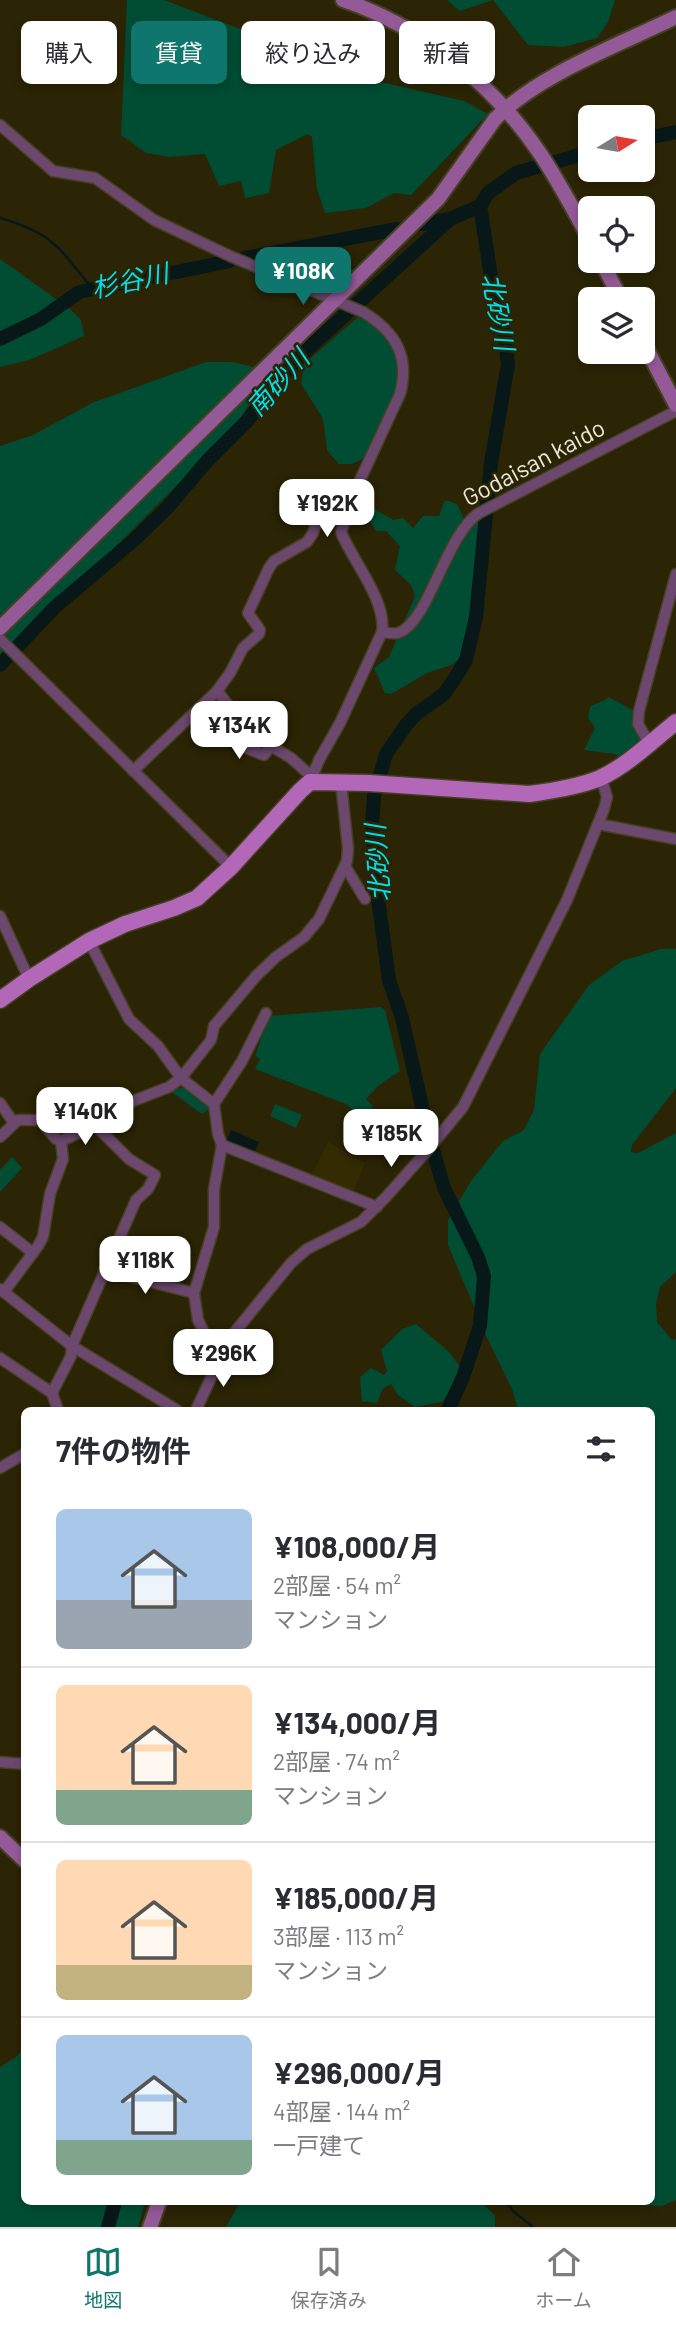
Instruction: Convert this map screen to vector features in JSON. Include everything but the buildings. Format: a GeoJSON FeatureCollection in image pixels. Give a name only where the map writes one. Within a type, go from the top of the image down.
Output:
{"type":"FeatureCollection","features":[{"type":"Feature","properties":{"kind":"main road"},"geometry":{"type":"LineString","coordinates":[[0,1000],[89,941],[125,924],[197,898],[231,867],[311,779],[530,794],[601,777],[624,763],[676,722]]}},
{"type":"Feature","properties":{"kind":"street"},"geometry":{"type":"LineString","coordinates":[[343,0],[394,22],[420,37],[453,60],[505,108],[539,151],[578,218]]}},
{"type":"Feature","properties":{"kind":"street"},"geometry":{"type":"LineString","coordinates":[[0,628],[340,302],[438,199],[505,108],[527,91],[554,76],[676,17]]}},
{"type":"Feature","properties":{"kind":"street"},"geometry":{"type":"LineString","coordinates":[[0,125],[53,171],[95,178],[163,224],[230,257],[363,312],[376,320],[396,342],[403,359],[404,379],[400,394],[354,493],[341,532],[369,583],[380,614],[382,632],[311,779],[290,758],[271,746],[264,755],[242,746],[238,717],[217,691]]}},
{"type":"Feature","properties":{"kind":"street"},"geometry":{"type":"LineString","coordinates":[[655,364],[676,405]]}},
{"type":"Feature","properties":{"kind":"street","name":"Godaisan kaido"},"geometry":{"type":"LineString","coordinates":[[382,632],[396,634],[411,622],[429,594],[464,525],[479,513],[676,411]]}},
{"type":"Feature","properties":{"kind":"street"},"geometry":{"type":"LineString","coordinates":[[133,771],[217,691],[243,648],[259,634],[260,630],[248,613],[269,568],[282,556],[307,542],[318,516],[325,509],[354,493]]}},
{"type":"Feature","properties":{"kind":"street"},"geometry":{"type":"LineString","coordinates":[[649,743],[638,724],[639,711],[676,573]]}},
{"type":"Feature","properties":{"kind":"street"},"geometry":{"type":"LineString","coordinates":[[3,642],[231,867]]}},
{"type":"Feature","properties":{"kind":"street"},"geometry":{"type":"LineString","coordinates":[[197,1407],[221,1355],[239,1325],[291,1263],[307,1249],[361,1222],[426,1152],[463,1107],[567,900],[607,796],[601,777]]}},
{"type":"Feature","properties":{"kind":"street"},"geometry":{"type":"LineString","coordinates":[[0,1137],[18,1120],[40,1120],[56,1139],[61,1141],[95,1125],[125,1105],[169,1087],[181,1078],[211,1040],[214,1026],[257,975],[304,937],[319,919],[345,866],[348,848],[341,783]]}},
{"type":"Feature","properties":{"kind":"street"},"geometry":{"type":"LineString","coordinates":[[598,824],[676,839]]}},
{"type":"Feature","properties":{"kind":"street"},"geometry":{"type":"LineString","coordinates":[[345,866],[365,899]]}},
{"type":"Feature","properties":{"kind":"street"},"geometry":{"type":"LineString","coordinates":[[0,916],[29,979]]}},
{"type":"Feature","properties":{"kind":"street"},"geometry":{"type":"LineString","coordinates":[[89,941],[129,1019],[158,1046],[181,1078],[214,1104]]}},
{"type":"Feature","properties":{"kind":"street"},"geometry":{"type":"LineString","coordinates":[[221,1355],[211,1347],[198,1320],[194,1293],[214,1227],[214,1189],[222,1145],[214,1104],[242,1062],[266,1013]]}},
{"type":"Feature","properties":{"kind":"street"},"geometry":{"type":"LineString","coordinates":[[0,1103],[14,1123]]}},
{"type":"Feature","properties":{"kind":"street"},"geometry":{"type":"LineString","coordinates":[[52,1393],[71,1356],[72,1346],[136,1200],[148,1189],[155,1175],[129,1159],[95,1125]]}},
{"type":"Feature","properties":{"kind":"street"},"geometry":{"type":"LineString","coordinates":[[61,1141],[63,1159],[50,1194],[43,1237],[2,1290],[72,1346],[172,1407]]}},
{"type":"Feature","properties":{"kind":"street"},"geometry":{"type":"LineString","coordinates":[[222,1145],[377,1207]]}},
{"type":"Feature","properties":{"kind":"street"},"geometry":{"type":"LineString","coordinates":[[1,1229],[33,1253]]}},
{"type":"Feature","properties":{"kind":"street"},"geometry":{"type":"LineString","coordinates":[[104,1270],[194,1293]]}},
{"type":"Feature","properties":{"kind":"street"},"geometry":{"type":"LineString","coordinates":[[0,1358],[52,1393],[57,1407]]}},
{"type":"Feature","properties":{"kind":"street"},"geometry":{"type":"LineString","coordinates":[[0,1468],[21,1456]]}},
{"type":"Feature","properties":{"kind":"street"},"geometry":{"type":"LineString","coordinates":[[0,1762],[21,1764]]}},
{"type":"Feature","properties":{"kind":"street"},"geometry":{"type":"LineString","coordinates":[[0,1837],[21,1857]]}},
{"type":"Feature","properties":{"kind":"street"},"geometry":{"type":"LineString","coordinates":[[150,2227],[159,2205]]}},
{"type":"Feature","properties":{"kind":"shaded area"},"geometry":{"type":"Polygon","coordinates":[[[231,1130],[259,1142],[254,1153],[226,1142],[231,1130]]]}},
{"type":"Feature","properties":{"kind":"shaded area"},"geometry":{"type":"Polygon","coordinates":[[[328,1142],[365,1163],[353,1193],[311,1177],[328,1142]]]}},
{"type":"Feature","properties":{"kind":"green space"},"geometry":{"type":"Polygon","coordinates":[[[127,0],[164,0],[219,21],[131,21],[131,84],[227,84],[227,24],[241,29],[241,84],[385,83],[464,101],[488,114],[411,195],[394,193],[366,208],[325,213],[317,189],[312,137],[308,134],[276,150],[269,193],[245,198],[241,181],[219,186],[205,154],[169,157],[146,153],[121,135],[127,0]]]}},
{"type":"Feature","properties":{"kind":"green space"},"geometry":{"type":"Polygon","coordinates":[[[447,0],[493,0],[460,11],[447,0]]]}},
{"type":"Feature","properties":{"kind":"green space"},"geometry":{"type":"Polygon","coordinates":[[[493,0],[615,0],[608,22],[597,38],[564,47],[528,45],[493,0]]]}},
{"type":"Feature","properties":{"kind":"green space"},"geometry":{"type":"Polygon","coordinates":[[[0,259],[70,309],[81,320],[84,336],[29,360],[0,367],[0,259]]]}},
{"type":"Feature","properties":{"kind":"green space"},"geometry":{"type":"Polygon","coordinates":[[[358,317],[377,326],[394,348],[402,382],[369,456],[352,464],[339,464],[327,450],[322,417],[301,384],[304,364],[358,317]]]}},
{"type":"Feature","properties":{"kind":"green space"},"geometry":{"type":"Polygon","coordinates":[[[206,362],[233,362],[253,367],[260,380],[259,389],[234,428],[0,662],[0,446],[33,435],[92,403],[206,362]]]}},
{"type":"Feature","properties":{"kind":"green space"},"geometry":{"type":"Polygon","coordinates":[[[445,500],[457,504],[463,517],[462,522],[479,523],[474,606],[465,655],[451,665],[427,673],[391,694],[385,693],[374,668],[389,657],[415,596],[411,585],[395,570],[400,546],[386,531],[376,531],[367,516],[373,508],[393,520],[403,518],[413,528],[423,516],[439,516],[445,500]]]}},
{"type":"Feature","properties":{"kind":"green space"},"geometry":{"type":"Polygon","coordinates":[[[609,697],[634,711],[643,736],[624,758],[584,750],[595,728],[588,718],[590,707],[609,697]]]}},
{"type":"Feature","properties":{"kind":"green space"},"geometry":{"type":"Polygon","coordinates":[[[661,949],[676,949],[676,1088],[632,1145],[631,1152],[638,1153],[676,1133],[676,1272],[660,1287],[656,1304],[657,1322],[672,1340],[676,1339],[676,2200],[662,2206],[637,2205],[655,2205],[655,1407],[517,1407],[512,1389],[448,1245],[448,1220],[471,1181],[503,1141],[524,1130],[534,1110],[540,1054],[589,985],[622,961],[661,949]]]}},
{"type":"Feature","properties":{"kind":"green space"},"geometry":{"type":"Polygon","coordinates":[[[381,1007],[385,1010],[400,1071],[378,1086],[366,1099],[373,1106],[367,1115],[356,1112],[346,1104],[255,1069],[260,1059],[255,1056],[269,1016],[381,1007]]]}},
{"type":"Feature","properties":{"kind":"green space"},"geometry":{"type":"Polygon","coordinates":[[[187,1087],[205,1099],[209,1109],[202,1114],[169,1090],[187,1087]]]}},
{"type":"Feature","properties":{"kind":"green space"},"geometry":{"type":"Polygon","coordinates":[[[275,1104],[302,1115],[296,1128],[270,1116],[275,1104]]]}},
{"type":"Feature","properties":{"kind":"green space"},"geometry":{"type":"Polygon","coordinates":[[[12,1157],[22,1168],[0,1192],[0,1170],[12,1157]]]}},
{"type":"Feature","properties":{"kind":"green space"},"geometry":{"type":"Polygon","coordinates":[[[416,1324],[448,1351],[462,1369],[457,1381],[442,1402],[415,1407],[398,1395],[391,1384],[383,1388],[377,1403],[362,1401],[360,1377],[371,1368],[384,1375],[387,1371],[381,1350],[402,1329],[416,1324]]]}},
{"type":"Feature","properties":{"kind":"green space"},"geometry":{"type":"Polygon","coordinates":[[[21,2051],[21,2205],[144,2205],[138,2227],[0,2227],[0,2067],[21,2051]]]}},
{"type":"Feature","properties":{"kind":"green space"},"geometry":{"type":"Polygon","coordinates":[[[238,2205],[485,2205],[495,2216],[495,2227],[226,2227],[238,2205]]]}},
{"type":"Feature","properties":{"kind":"waterway","name":"南砂川"},"geometry":{"type":"LineString","coordinates":[[655,136],[676,132]]}},
{"type":"Feature","properties":{"kind":"waterway","name":"南砂川"},"geometry":{"type":"LineString","coordinates":[[0,665],[55,607],[133,541],[168,507],[312,345],[450,219],[480,206],[488,193],[516,173],[578,155]]}},
{"type":"Feature","properties":{"kind":"waterway","name":"北砂川"},"geometry":{"type":"LineString","coordinates":[[449,1407],[463,1377],[480,1326],[484,1276],[478,1257],[444,1188],[428,1133],[402,1018],[389,980],[377,891],[372,825],[374,796],[386,754],[406,725],[416,714],[444,694],[455,678],[466,660],[476,617],[491,463],[508,364],[480,206]]}},
{"type":"Feature","properties":{"kind":"waterway"},"geometry":{"type":"LineString","coordinates":[[0,218],[44,236],[62,252],[92,288]]}},
{"type":"Feature","properties":{"kind":"waterway","name":"杉谷川"},"geometry":{"type":"LineString","coordinates":[[421,224],[450,219]]}},
{"type":"Feature","properties":{"kind":"waterway","name":"杉谷川"},"geometry":{"type":"LineString","coordinates":[[245,258],[397,229]]}},
{"type":"Feature","properties":{"kind":"waterway","name":"杉谷川"},"geometry":{"type":"LineString","coordinates":[[0,339],[41,319],[79,292],[230,261]]}},
{"type":"Feature","properties":{"kind":"waterway","name":"北砂川"},"geometry":{"type":"LineString","coordinates":[[108,2227],[114,2205]]}},
{"type":"Feature","properties":{"kind":"waterway"},"geometry":{"type":"LineString","coordinates":[[508,2205],[533,2227]]}}]}
